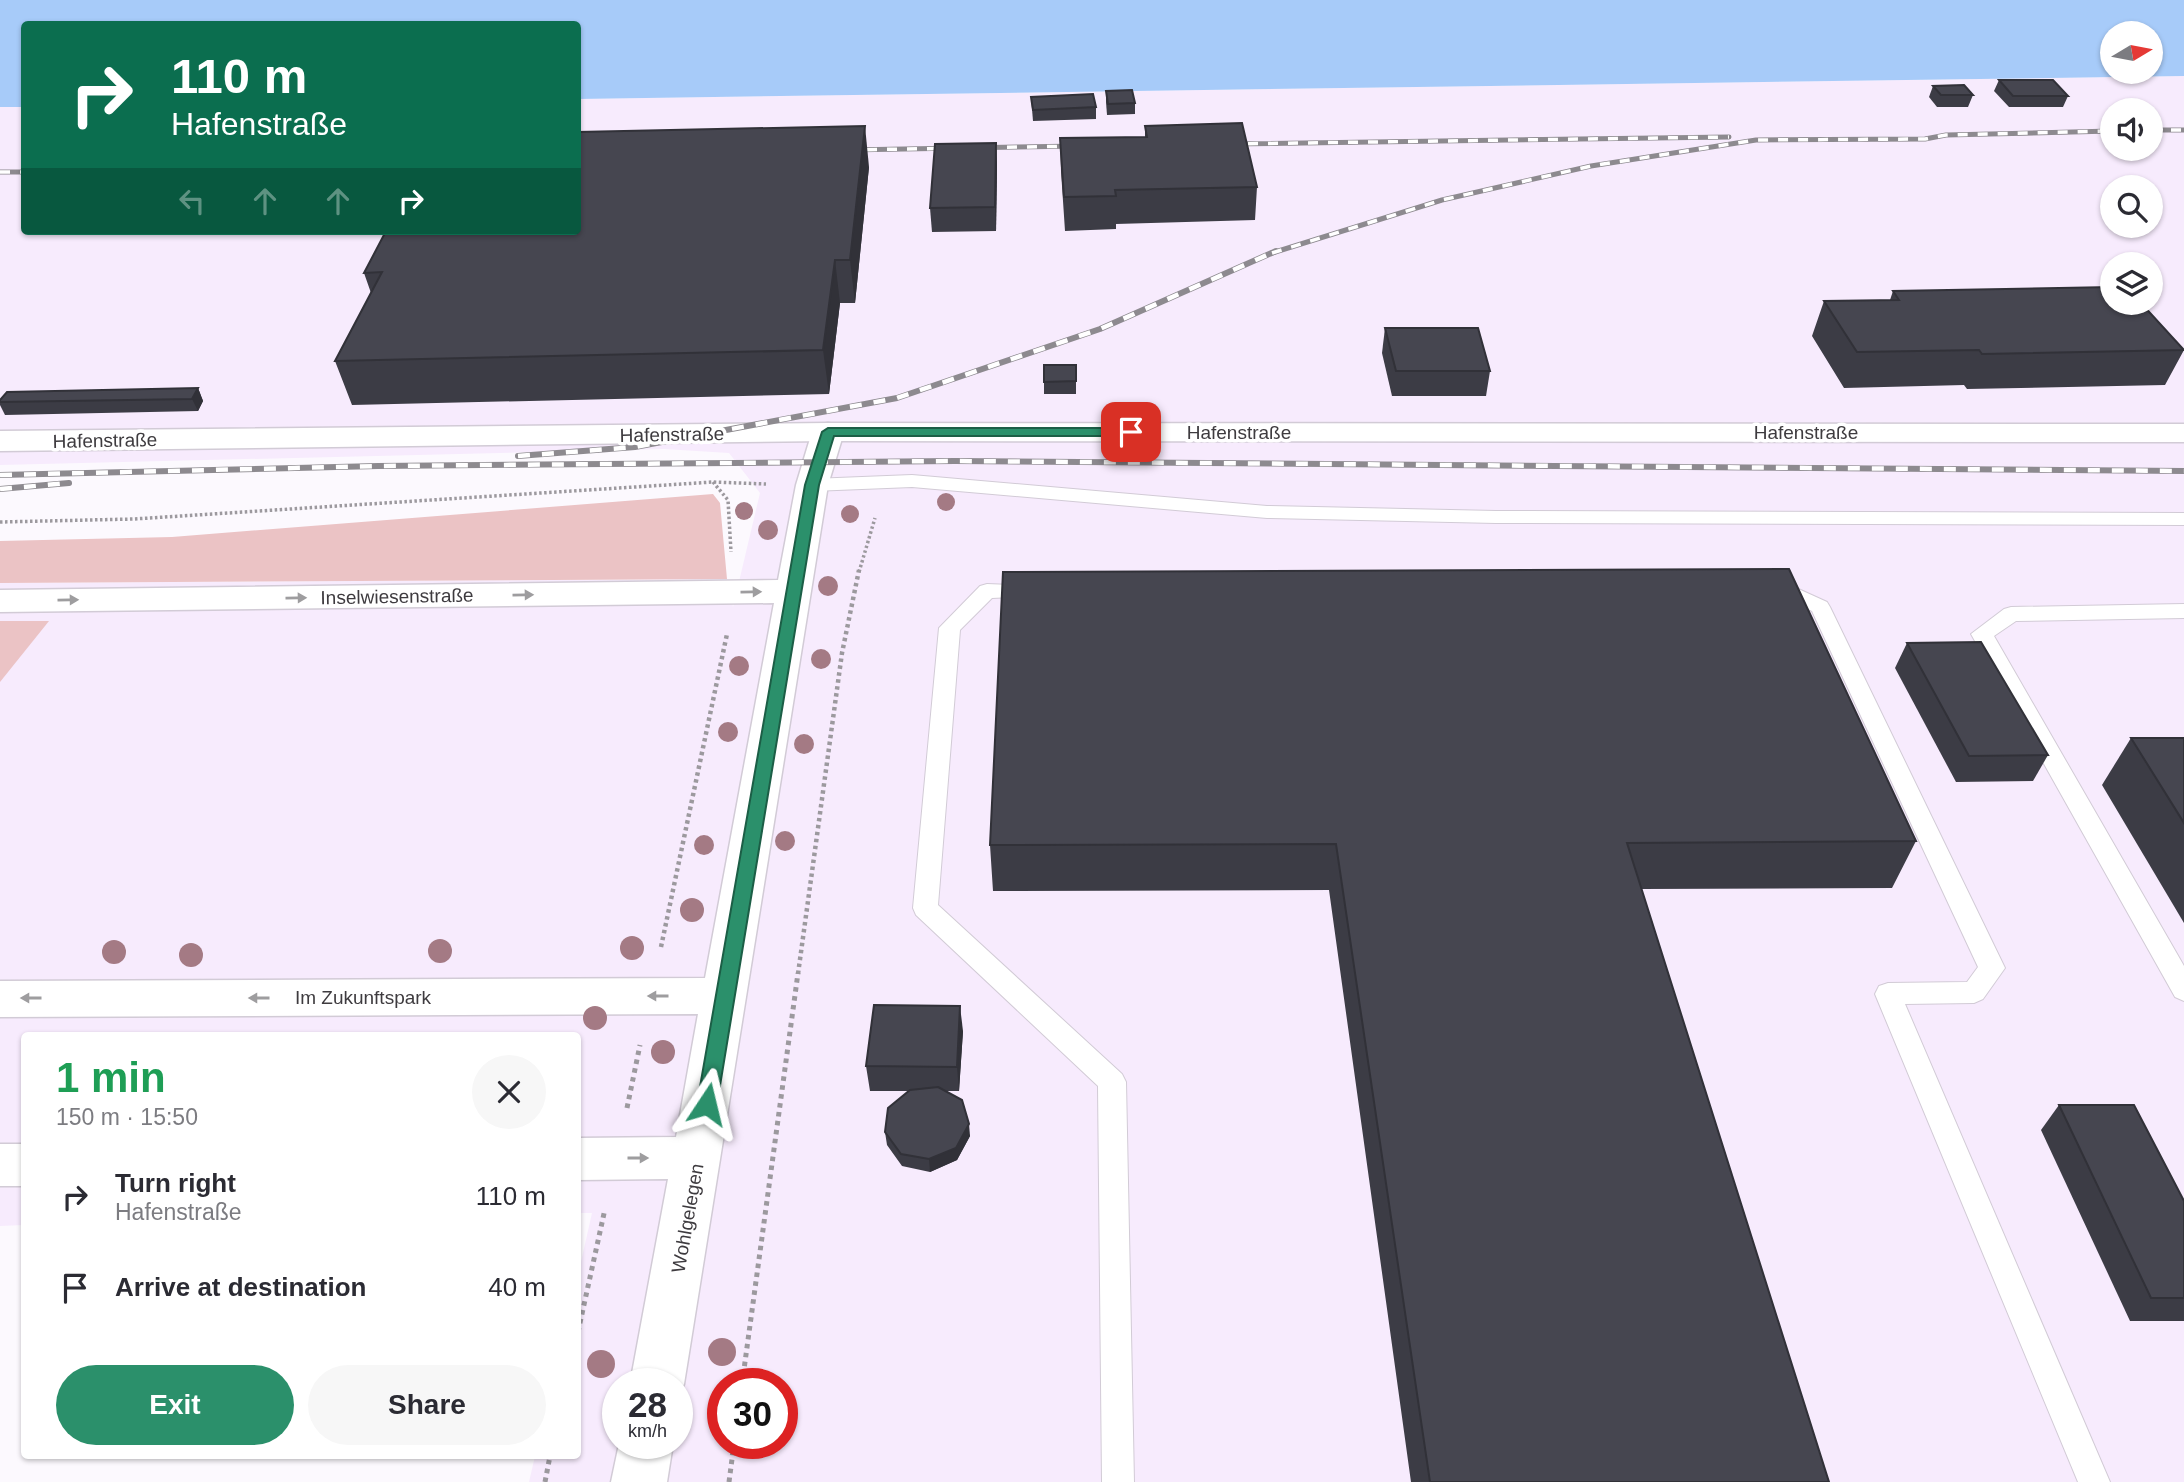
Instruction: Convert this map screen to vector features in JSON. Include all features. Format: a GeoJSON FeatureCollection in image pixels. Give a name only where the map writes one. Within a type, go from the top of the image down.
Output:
{"type":"FeatureCollection","features":[{"type":"Feature","properties":{"kind":"street","name":"Hafenstraße"},"geometry":{"type":"LineString","coordinates":[[0,441],[828,432],[2184,433]]}},
{"type":"Feature","properties":{"kind":"street","name":"Wohlgelegen"},"geometry":{"type":"LineString","coordinates":[[660,1368],[812,485],[828,432]]}},
{"type":"Feature","properties":{"kind":"street","name":"Inselwiesenstraße"},"geometry":{"type":"LineString","coordinates":[[0,601],[793,591]]}},
{"type":"Feature","properties":{"kind":"street","name":"Im Zukunftspark"},"geometry":{"type":"LineString","coordinates":[[0,999],[726,996]]}},
{"type":"Feature","properties":{"kind":"street"},"geometry":{"type":"LineString","coordinates":[[597,1158],[698,1158]]}},
{"type":"Feature","properties":{"kind":"street"},"geometry":{"type":"LineString","coordinates":[[0,1165],[21,1165]]}},
{"type":"Feature","properties":{"kind":"street"},"geometry":{"type":"LineString","coordinates":[[639,1482],[643,1459]]}},
{"type":"Feature","properties":{"kind":"lane"},"geometry":{"type":"LineString","coordinates":[[812,485],[895,482],[1043,491],[1267,512],[1496,517],[2184,519]]}},
{"type":"Feature","properties":{"kind":"lane"},"geometry":{"type":"LineString","coordinates":[[1755,589],[1783,589],[1820,607],[1992,968],[1974,992],[1888,994],[2094,1482]]}},
{"type":"Feature","properties":{"kind":"lane"},"geometry":{"type":"LineString","coordinates":[[1057,591],[987,591],[950,628],[925,908],[1112,1082],[1118,1482]]}},
{"type":"Feature","properties":{"kind":"lane"},"geometry":{"type":"LineString","coordinates":[[2184,611],[2011,614],[1982,635],[2184,990]]}},
{"type":"Feature","properties":{"kind":"path"},"geometry":{"type":"LineString","coordinates":[[0,522],[134,519],[713,482],[812,485]]}},
{"type":"Feature","properties":{"kind":"path"},"geometry":{"type":"LineString","coordinates":[[581,1305],[597,1158],[651,996],[722,663],[733,592],[728,499],[713,482]]}},
{"type":"Feature","properties":{"kind":"path"},"geometry":{"type":"LineString","coordinates":[[744,1368],[842,653],[867,544],[881,498],[895,482]]}},
{"type":"Feature","properties":{"kind":"path"},"geometry":{"type":"LineString","coordinates":[[545,1482],[549,1459]]}},
{"type":"Feature","properties":{"kind":"path"},"geometry":{"type":"LineString","coordinates":[[729,1482],[732,1459]]}},
{"type":"Feature","properties":{"kind":"shaded area"},"geometry":{"type":"Polygon","coordinates":[[[2163,76],[2184,76],[2184,1482],[529,1482],[534,1459],[581,1459],[581,1262],[592,1213],[581,1213],[581,1032],[21,1032],[21,1225],[0,1226],[0,583],[727,579],[733,607],[760,493],[729,453],[664,449],[0,465],[0,107],[21,107],[21,235],[581,235],[581,99],[2100,77],[2100,84],[2163,84],[2163,76]]]}},
{"type":"Feature","properties":{"kind":"shaded area"},"geometry":{"type":"Polygon","coordinates":[[[713,494],[720,503],[727,579],[0,583],[0,541],[172,537],[713,494]]]}},
{"type":"Feature","properties":{"kind":"shaded area"},"geometry":{"type":"Polygon","coordinates":[[[0,621],[49,621],[0,682],[0,621]]]}},
{"type":"Feature","properties":{"kind":"water"},"geometry":{"type":"Polygon","coordinates":[[[0,0],[2184,0],[2184,76],[2163,76],[2163,21],[2100,21],[2100,77],[581,99],[581,21],[21,21],[21,107],[0,107],[0,0]]]}},
{"type":"Feature","properties":{"kind":"building"},"geometry":{"type":"Polygon","coordinates":[[[1999,80],[2053,80],[2068,96],[2013,96],[1999,80]]]}},
{"type":"Feature","properties":{"kind":"building"},"geometry":{"type":"Polygon","coordinates":[[[1964,85],[1973,95],[1941,95],[1933,86],[1964,85]]]}},
{"type":"Feature","properties":{"kind":"building"},"geometry":{"type":"Polygon","coordinates":[[[1132,90],[1135,103],[1108,104],[1106,91],[1132,90]]]}},
{"type":"Feature","properties":{"kind":"building"},"geometry":{"type":"Polygon","coordinates":[[[1093,94],[1096,107],[1033,110],[1031,97],[1093,94]]]}},
{"type":"Feature","properties":{"kind":"building"},"geometry":{"type":"Polygon","coordinates":[[[1242,123],[1257,187],[1115,190],[1116,196],[1064,197],[1060,138],[1147,137],[1145,126],[1242,123]]]}},
{"type":"Feature","properties":{"kind":"building"},"geometry":{"type":"Polygon","coordinates":[[[865,126],[850,260],[835,260],[823,350],[335,361],[382,272],[364,273],[384,235],[581,235],[581,132],[865,126]]]}},
{"type":"Feature","properties":{"kind":"building"},"geometry":{"type":"Polygon","coordinates":[[[996,143],[995,207],[930,208],[935,144],[996,143]]]}},
{"type":"Feature","properties":{"kind":"building"},"geometry":{"type":"Polygon","coordinates":[[[2100,287],[2100,315],[2152,315],[2184,350],[1982,354],[1979,350],[1857,352],[1824,301],[1899,300],[1893,291],[2100,287]]]}},
{"type":"Feature","properties":{"kind":"building"},"geometry":{"type":"Polygon","coordinates":[[[1385,328],[1478,328],[1490,371],[1396,371],[1385,328]]]}},
{"type":"Feature","properties":{"kind":"building"},"geometry":{"type":"Polygon","coordinates":[[[1044,365],[1076,365],[1076,381],[1044,382],[1044,365]]]}},
{"type":"Feature","properties":{"kind":"building"},"geometry":{"type":"Polygon","coordinates":[[[198,388],[192,399],[0,402],[7,392],[198,388]]]}},
{"type":"Feature","properties":{"kind":"building"},"geometry":{"type":"Polygon","coordinates":[[[1789,569],[1916,841],[1627,843],[1829,1482],[1430,1482],[1336,844],[990,845],[1003,572],[1789,569]]]}},
{"type":"Feature","properties":{"kind":"building"},"geometry":{"type":"Polygon","coordinates":[[[1981,642],[2048,755],[1969,756],[1907,643],[1981,642]]]}},
{"type":"Feature","properties":{"kind":"building"},"geometry":{"type":"Polygon","coordinates":[[[2131,738],[2184,738],[2184,823],[2131,738]]]}},
{"type":"Feature","properties":{"kind":"building"},"geometry":{"type":"Polygon","coordinates":[[[874,1005],[960,1006],[957,1067],[866,1066],[874,1005]]]}},
{"type":"Feature","properties":{"kind":"building"},"geometry":{"type":"Polygon","coordinates":[[[938,1087],[962,1100],[969,1124],[956,1148],[929,1159],[901,1154],[885,1132],[888,1108],[910,1090],[938,1087]]]}},
{"type":"Feature","properties":{"kind":"building"},"geometry":{"type":"Polygon","coordinates":[[[2059,1105],[2134,1105],[2184,1201],[2184,1298],[2151,1298],[2059,1105]]]}},
{"type":"Feature","properties":{"kind":"railway"},"geometry":{"type":"LineString","coordinates":[[2163,130],[2184,130]]}},
{"type":"Feature","properties":{"kind":"railway"},"geometry":{"type":"LineString","coordinates":[[1272,253],[1442,200],[1591,166],[1756,140],[1925,139],[1946,135],[2100,131]]}},
{"type":"Feature","properties":{"kind":"railway"},"geometry":{"type":"LineString","coordinates":[[1228,144],[1729,137]]}},
{"type":"Feature","properties":{"kind":"railway"},"geometry":{"type":"LineString","coordinates":[[847,150],[1081,146]]}},
{"type":"Feature","properties":{"kind":"railway"},"geometry":{"type":"LineString","coordinates":[[0,172],[21,172]]}},
{"type":"Feature","properties":{"kind":"railway"},"geometry":{"type":"LineString","coordinates":[[518,456],[635,447],[897,398],[1100,329],[1276,251]]}},
{"type":"Feature","properties":{"kind":"railway"},"geometry":{"type":"LineString","coordinates":[[0,475],[378,466],[955,461],[2184,471]]}},
{"type":"Feature","properties":{"kind":"railway"},"geometry":{"type":"LineString","coordinates":[[0,489],[69,483]]}},
{"type":"Feature","properties":{"kind":"route"},"geometry":{"type":"LineString","coordinates":[[707,1104],[812,485],[828,432],[1131,432]]}}]}
